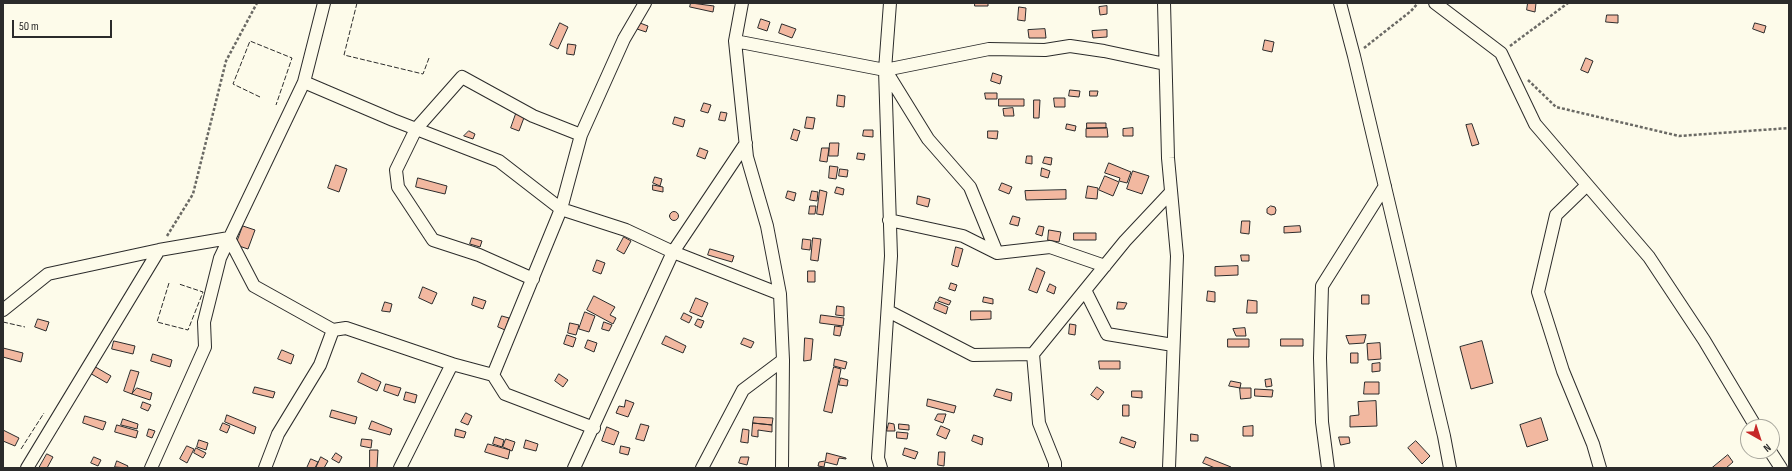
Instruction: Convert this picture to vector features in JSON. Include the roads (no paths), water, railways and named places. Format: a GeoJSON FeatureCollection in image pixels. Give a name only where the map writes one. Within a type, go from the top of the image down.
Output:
{"type":"FeatureCollection","features":[{"type":"Feature","properties":{"kind":"street"},"geometry":{"type":"LineString","coordinates":[[151,468],[205,347],[204,322],[220,258],[304,82],[324,3]]}},
{"type":"Feature","properties":{"kind":"street"},"geometry":{"type":"LineString","coordinates":[[493,375],[561,209],[581,135],[624,39],[645,3]]}},
{"type":"Feature","properties":{"kind":"street"},"geometry":{"type":"LineString","coordinates":[[742,3],[734,41],[747,157],[767,226],[780,294],[783,360],[782,468]]}},
{"type":"Feature","properties":{"kind":"street"},"geometry":{"type":"LineString","coordinates":[[881,468],[878,458],[891,256],[885,70],[890,3]]}},
{"type":"Feature","properties":{"kind":"street"},"geometry":{"type":"LineString","coordinates":[[1164,3],[1168,158],[1177,256],[1169,468]]}},
{"type":"Feature","properties":{"kind":"street"},"geometry":{"type":"LineString","coordinates":[[1340,3],[1385,186],[1444,436],[1450,468]]}},
{"type":"Feature","properties":{"kind":"street"},"geometry":{"type":"LineString","coordinates":[[1434,3],[1501,53],[1535,124],[1649,257],[1704,340],[1751,419]]}},
{"type":"Feature","properties":{"kind":"street"},"geometry":{"type":"LineString","coordinates":[[734,41],[885,70],[989,49],[1045,50],[1070,46],[1104,51],[1165,64]]}},
{"type":"Feature","properties":{"kind":"street"},"geometry":{"type":"LineString","coordinates":[[885,70],[928,139],[970,187],[997,253]]}},
{"type":"Feature","properties":{"kind":"street"},"geometry":{"type":"LineString","coordinates":[[533,279],[479,255],[433,240],[398,187],[396,170],[416,129],[462,77],[533,116],[581,135]]}},
{"type":"Feature","properties":{"kind":"street"},"geometry":{"type":"LineString","coordinates":[[304,82],[416,129],[499,161],[561,209],[626,230],[673,252],[780,294]]}},
{"type":"Feature","properties":{"kind":"street"},"geometry":{"type":"LineString","coordinates":[[574,468],[594,428],[673,252],[746,143]]}},
{"type":"Feature","properties":{"kind":"street"},"geometry":{"type":"LineString","coordinates":[[1587,185],[1556,215],[1538,292],[1563,371],[1593,444],[1600,468]]}},
{"type":"Feature","properties":{"kind":"street"},"geometry":{"type":"LineString","coordinates":[[1328,468],[1322,422],[1320,365],[1322,286],[1385,186]]}},
{"type":"Feature","properties":{"kind":"street"},"geometry":{"type":"LineString","coordinates":[[1055,468],[1055,463],[1039,423],[1033,354],[1125,241],[1171,192]]}},
{"type":"Feature","properties":{"kind":"street"},"geometry":{"type":"LineString","coordinates":[[889,220],[964,236],[997,253],[1050,248],[1104,266]]}},
{"type":"Feature","properties":{"kind":"street"},"geometry":{"type":"LineString","coordinates":[[3,310],[48,274],[159,250],[230,238]]}},
{"type":"Feature","properties":{"kind":"street"},"geometry":{"type":"LineString","coordinates":[[230,238],[254,286],[333,330],[346,328],[452,364],[493,375],[506,394],[594,428]]}},
{"type":"Feature","properties":{"kind":"street"},"geometry":{"type":"LineString","coordinates":[[27,468],[159,250]]}},
{"type":"Feature","properties":{"kind":"street"},"geometry":{"type":"LineString","coordinates":[[1085,290],[1107,334],[1173,345]]}},
{"type":"Feature","properties":{"kind":"street"},"geometry":{"type":"LineString","coordinates":[[888,310],[973,354],[1033,354]]}},
{"type":"Feature","properties":{"kind":"street"},"geometry":{"type":"LineString","coordinates":[[265,468],[278,434],[320,365],[333,330]]}},
{"type":"Feature","properties":{"kind":"street"},"geometry":{"type":"LineString","coordinates":[[702,468],[743,390],[783,360]]}},
{"type":"Feature","properties":{"kind":"street"},"geometry":{"type":"LineString","coordinates":[[400,468],[452,364]]}},
{"type":"Feature","properties":{"kind":"street"},"geometry":{"type":"LineString","coordinates":[[1775,459],[1780,468]]}}]}
